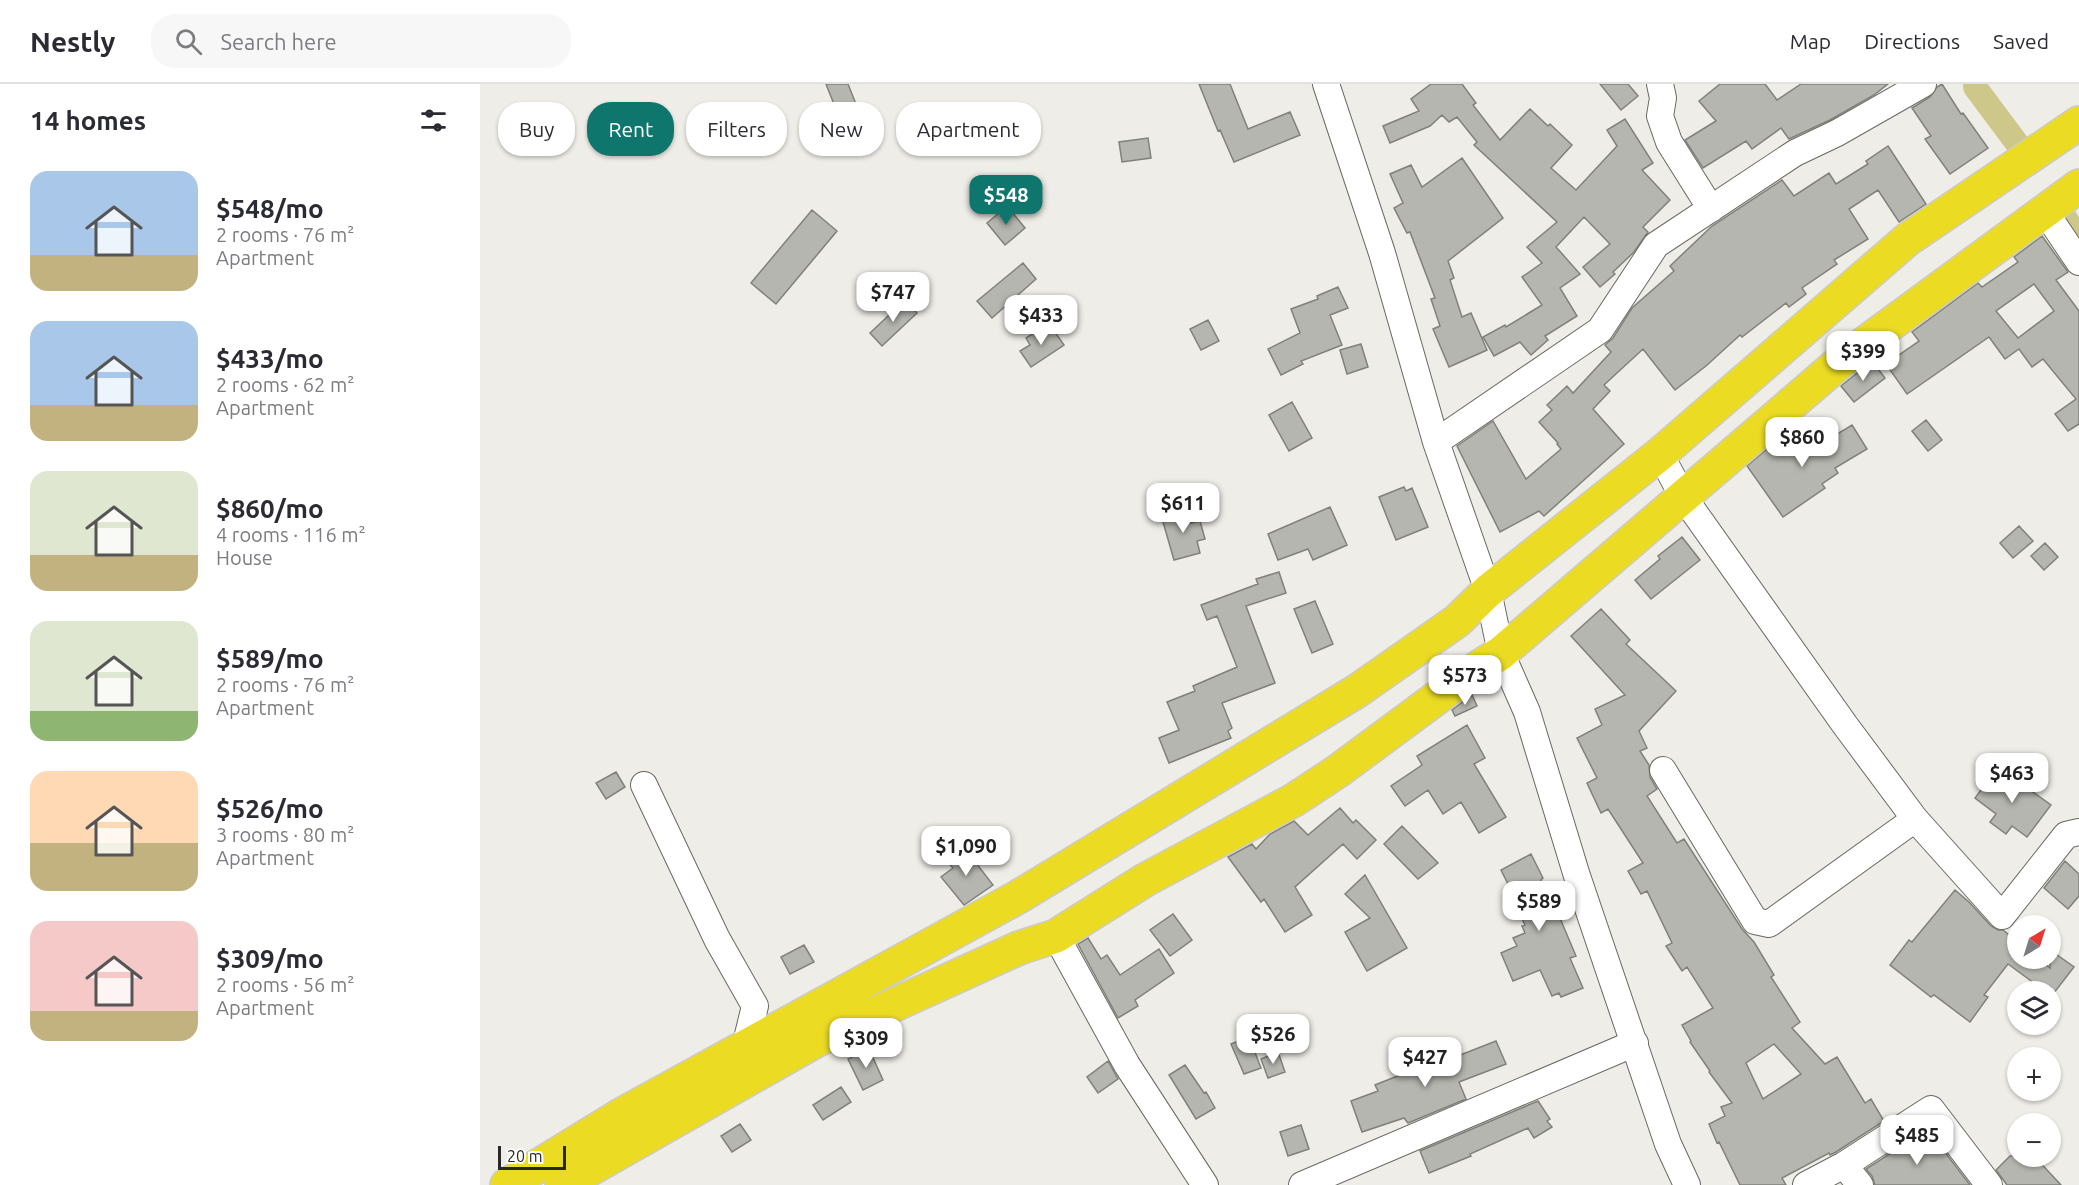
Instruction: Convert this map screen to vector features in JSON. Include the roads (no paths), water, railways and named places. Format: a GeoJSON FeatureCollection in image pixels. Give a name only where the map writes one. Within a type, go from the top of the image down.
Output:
{"type":"FeatureCollection","features":[{"type":"Feature","properties":{"kind":"highway"},"geometry":{"type":"LineString","coordinates":[[507,1185],[621,1114],[1018,897],[1357,691],[1457,621],[1488,591],[1660,454],[1908,239],[2079,123]]}},
{"type":"Feature","properties":{"kind":"highway"},"geometry":{"type":"LineString","coordinates":[[562,1185],[817,1040],[1019,948],[1056,936],[1145,880],[1294,801],[1501,653],[1682,495],[1846,357],[2079,186]]}},
{"type":"Feature","properties":{"kind":"street"},"geometry":{"type":"LineString","coordinates":[[1326,84],[1382,253],[1436,442],[1488,591],[1501,653],[1527,712],[1577,876],[1668,1144],[1687,1185]]}},
{"type":"Feature","properties":{"kind":"street"},"geometry":{"type":"LineString","coordinates":[[1660,84],[1662,98],[1660,116],[1669,142],[1711,209]]}},
{"type":"Feature","properties":{"kind":"street"},"geometry":{"type":"LineString","coordinates":[[1436,442],[1600,330],[1656,245],[1795,153],[1847,128],[1923,84]]}},
{"type":"Feature","properties":{"kind":"street"},"geometry":{"type":"LineString","coordinates":[[2037,217],[2050,219],[2079,262]]}},
{"type":"Feature","properties":{"kind":"street"},"geometry":{"type":"LineString","coordinates":[[1660,454],[1682,495],[1915,819],[2002,916],[2066,835],[2079,832]]}},
{"type":"Feature","properties":{"kind":"street"},"geometry":{"type":"LineString","coordinates":[[1663,770],[1755,921],[1769,924],[1915,819]]}},
{"type":"Feature","properties":{"kind":"street"},"geometry":{"type":"LineString","coordinates":[[644,785],[717,939],[755,1006],[745,1047]]}},
{"type":"Feature","properties":{"kind":"street"},"geometry":{"type":"LineString","coordinates":[[1056,936],[1128,1065],[1205,1185]]}},
{"type":"Feature","properties":{"kind":"street"},"geometry":{"type":"LineString","coordinates":[[1302,1185],[1635,1043]]}},
{"type":"Feature","properties":{"kind":"street"},"geometry":{"type":"LineString","coordinates":[[1806,1185],[1844,1165],[1930,1109],[1989,1185]]}},
{"type":"Feature","properties":{"kind":"street"},"geometry":{"type":"LineString","coordinates":[[1844,1165],[1860,1185]]}},
{"type":"Feature","properties":{"kind":"waterway"},"geometry":{"type":"LineString","coordinates":[[1975,87],[2019,146]]}},
{"type":"Feature","properties":{"kind":"waterway"},"geometry":{"type":"LineString","coordinates":[[2054,200],[2079,240]]}}]}
